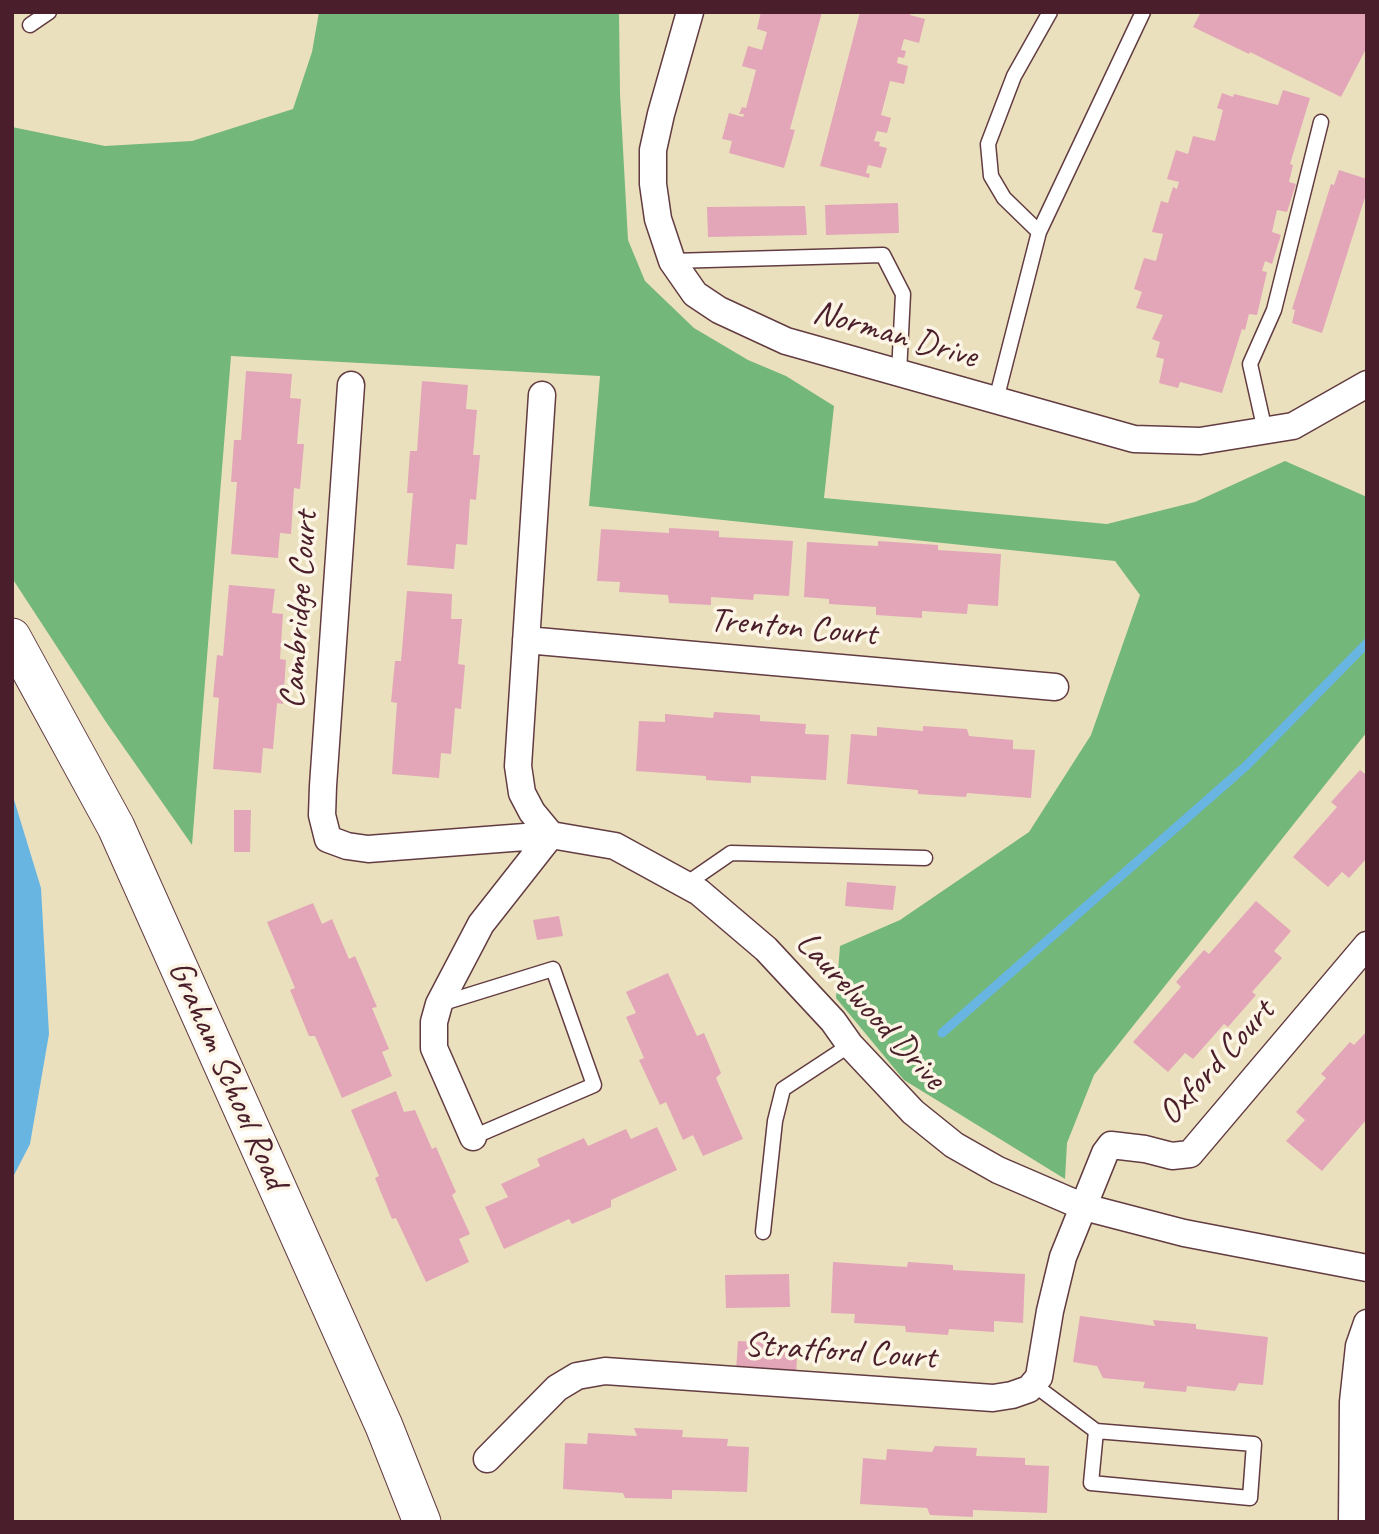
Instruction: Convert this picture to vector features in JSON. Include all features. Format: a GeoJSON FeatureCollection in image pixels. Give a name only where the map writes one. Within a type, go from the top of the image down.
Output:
{"type":"FeatureCollection","features":[{"type":"Feature","properties":{"kind":"street","name":"Norman Drive"},"geometry":{"type":"LineString","coordinates":[[690,12],[653,150],[653,184],[657,219],[672,261],[695,293],[719,310],[786,341],[1133,439],[1200,441],[1293,426],[1367,384]]}},
{"type":"Feature","properties":{"kind":"street","name":"Cambridge Court"},"geometry":{"type":"LineString","coordinates":[[328,839],[322,815],[323,786],[351,385]]}},
{"type":"Feature","properties":{"kind":"street"},"geometry":{"type":"LineString","coordinates":[[473,1136],[435,1048],[434,1022],[439,1004],[481,924],[551,835],[532,812],[522,793],[518,766],[542,395]]}},
{"type":"Feature","properties":{"kind":"street","name":"Graham School Road"},"geometry":{"type":"LineString","coordinates":[[12,637],[116,827],[384,1426],[422,1522]]}},
{"type":"Feature","properties":{"kind":"street","name":"Trenton Court"},"geometry":{"type":"LineString","coordinates":[[526,640],[1055,687]]}},
{"type":"Feature","properties":{"kind":"street","name":"Laurelwood Drive"},"geometry":{"type":"LineString","coordinates":[[328,839],[346,846],[368,849],[551,835],[615,846],[699,892],[766,949],[913,1112],[954,1145],[998,1170],[1084,1207],[1184,1233],[1367,1268]]}},
{"type":"Feature","properties":{"kind":"street","name":"Oxford Court"},"geometry":{"type":"LineString","coordinates":[[1084,1207],[1105,1153],[1111,1145],[1172,1156],[1190,1154],[1367,945]]}},
{"type":"Feature","properties":{"kind":"street"},"geometry":{"type":"LineString","coordinates":[[1033,1384],[1039,1377],[1050,1311],[1063,1257],[1084,1207]]}},
{"type":"Feature","properties":{"kind":"street"},"geometry":{"type":"LineString","coordinates":[[1352,1522],[1353,1402],[1359,1346],[1367,1323]]}},
{"type":"Feature","properties":{"kind":"street","name":"Stratford Court"},"geometry":{"type":"LineString","coordinates":[[487,1459],[557,1388],[577,1376],[605,1371],[993,1398],[1012,1395],[1029,1389],[1033,1384]]}},
{"type":"Feature","properties":{"kind":"lane"},"geometry":{"type":"LineString","coordinates":[[30,25],[49,12]]}},
{"type":"Feature","properties":{"kind":"lane"},"geometry":{"type":"LineString","coordinates":[[1039,232],[1004,198],[991,176],[988,144],[1014,76],[1050,12]]}},
{"type":"Feature","properties":{"kind":"lane"},"geometry":{"type":"LineString","coordinates":[[996,400],[1039,232],[1143,12]]}},
{"type":"Feature","properties":{"kind":"lane"},"geometry":{"type":"LineString","coordinates":[[1265,430],[1250,364],[1274,310],[1321,121]]}},
{"type":"Feature","properties":{"kind":"lane"},"geometry":{"type":"LineString","coordinates":[[672,261],[883,255],[903,294],[899,373]]}},
{"type":"Feature","properties":{"kind":"lane"},"geometry":{"type":"LineString","coordinates":[[686,884],[731,853],[925,858]]}},
{"type":"Feature","properties":{"kind":"lane"},"geometry":{"type":"LineString","coordinates":[[439,1004],[553,969],[594,1085],[473,1136]]}},
{"type":"Feature","properties":{"kind":"lane"},"geometry":{"type":"LineString","coordinates":[[763,1232],[775,1121],[783,1089],[850,1045]]}},
{"type":"Feature","properties":{"kind":"lane"},"geometry":{"type":"LineString","coordinates":[[1033,1384],[1096,1431],[1254,1444],[1250,1498],[1091,1483],[1096,1431]]}},
{"type":"Feature","properties":{"kind":"green space"},"geometry":{"type":"Polygon","coordinates":[[[319,12],[619,12],[620,94],[628,240],[645,281],[694,328],[748,360],[786,376],[834,406],[824,498],[1107,524],[1195,502],[1285,461],[1367,497],[1367,732],[1094,1075],[1067,1143],[1065,1179],[904,1080],[836,998],[840,946],[900,920],[1029,832],[1091,735],[1140,595],[1115,561],[589,506],[600,376],[231,356],[192,845],[106,722],[12,578],[12,127],[105,146],[192,141],[293,109],[312,52],[319,12]]]}},
{"type":"Feature","properties":{"kind":"water"},"geometry":{"type":"Polygon","coordinates":[[[12,793],[41,888],[49,1034],[30,1144],[12,1179],[12,793]]]}},
{"type":"Feature","properties":{"kind":"building"},"geometry":{"type":"Polygon","coordinates":[[[761,12],[822,12],[790,129],[795,130],[784,168],[729,153],[732,141],[722,139],[729,113],[743,117],[744,114],[739,114],[742,107],[746,108],[756,70],[742,66],[748,46],[762,50],[767,32],[757,29],[761,12]]]}},
{"type":"Feature","properties":{"kind":"building"},"geometry":{"type":"Polygon","coordinates":[[[860,12],[911,12],[910,15],[925,19],[919,43],[904,39],[901,50],[906,51],[904,58],[898,57],[897,63],[908,66],[904,84],[890,81],[881,115],[891,118],[887,133],[877,131],[874,141],[887,148],[881,168],[868,165],[866,173],[870,174],[869,178],[820,166],[860,12]]]}},
{"type":"Feature","properties":{"kind":"building"},"geometry":{"type":"Polygon","coordinates":[[[1201,12],[1367,12],[1367,47],[1341,97],[1193,27],[1201,12]]]}},
{"type":"Feature","properties":{"kind":"building"},"geometry":{"type":"Polygon","coordinates":[[[1283,90],[1310,98],[1290,164],[1293,165],[1289,182],[1296,184],[1287,212],[1277,210],[1272,232],[1281,235],[1272,264],[1265,261],[1262,271],[1267,272],[1257,315],[1249,314],[1245,330],[1242,329],[1222,393],[1180,382],[1178,388],[1159,383],[1164,359],[1156,357],[1160,342],[1152,339],[1163,315],[1136,308],[1142,292],[1134,289],[1144,258],[1156,261],[1163,234],[1152,232],[1161,201],[1168,203],[1173,187],[1177,189],[1179,182],[1167,179],[1176,150],[1188,154],[1193,136],[1215,141],[1223,110],[1217,108],[1222,93],[1278,105],[1283,90]]]}},
{"type":"Feature","properties":{"kind":"building"},"geometry":{"type":"Polygon","coordinates":[[[1339,170],[1367,179],[1367,191],[1322,333],[1292,323],[1295,310],[1292,309],[1331,184],[1334,185],[1339,170]]]}},
{"type":"Feature","properties":{"kind":"building"},"geometry":{"type":"Polygon","coordinates":[[[898,203],[899,233],[826,235],[825,205],[898,203]]]}},
{"type":"Feature","properties":{"kind":"building"},"geometry":{"type":"Polygon","coordinates":[[[805,206],[807,235],[708,237],[707,207],[805,206]]]}},
{"type":"Feature","properties":{"kind":"building"},"geometry":{"type":"Polygon","coordinates":[[[246,371],[292,374],[290,398],[301,399],[297,444],[304,444],[300,489],[294,488],[291,534],[280,533],[278,558],[231,554],[237,482],[231,482],[234,440],[241,440],[246,371]]]}},
{"type":"Feature","properties":{"kind":"building"},"geometry":{"type":"Polygon","coordinates":[[[422,381],[468,385],[466,409],[477,410],[473,455],[480,455],[476,500],[470,499],[467,545],[456,544],[454,569],[407,565],[413,493],[407,493],[410,451],[417,451],[422,381]]]}},
{"type":"Feature","properties":{"kind":"building"},"geometry":{"type":"Polygon","coordinates":[[[669,528],[719,531],[719,537],[793,541],[789,596],[754,594],[753,600],[711,597],[711,605],[669,603],[668,595],[619,592],[620,582],[597,581],[601,529],[669,533],[669,528]]]}},
{"type":"Feature","properties":{"kind":"building"},"geometry":{"type":"Polygon","coordinates":[[[878,541],[938,545],[938,550],[1001,554],[998,606],[968,604],[967,614],[922,611],[922,618],[876,615],[876,607],[829,604],[829,599],[804,597],[807,542],[878,546],[878,541]]]}},
{"type":"Feature","properties":{"kind":"building"},"geometry":{"type":"Polygon","coordinates":[[[229,585],[275,589],[272,613],[283,614],[280,659],[286,660],[283,704],[277,703],[273,749],[263,748],[261,773],[213,769],[219,698],[213,697],[217,655],[223,656],[229,585]]]}},
{"type":"Feature","properties":{"kind":"building"},"geometry":{"type":"Polygon","coordinates":[[[407,591],[452,594],[451,619],[462,619],[458,664],[465,665],[461,709],[455,708],[451,754],[441,753],[439,778],[392,774],[397,703],[391,702],[395,661],[401,661],[407,591]]]}},
{"type":"Feature","properties":{"kind":"building"},"geometry":{"type":"Polygon","coordinates":[[[714,712],[760,715],[760,721],[806,724],[805,734],[829,735],[826,780],[751,776],[751,783],[706,780],[706,776],[636,771],[639,721],[665,722],[665,714],[713,718],[714,712]]]}},
{"type":"Feature","properties":{"kind":"building"},"geometry":{"type":"Polygon","coordinates":[[[923,726],[967,729],[969,736],[1013,740],[1013,749],[1035,750],[1031,798],[967,793],[966,797],[918,794],[918,790],[847,784],[851,734],[877,736],[877,727],[923,731],[923,726]]]}},
{"type":"Feature","properties":{"kind":"building"},"geometry":{"type":"Polygon","coordinates":[[[1360,770],[1365,774],[1367,772],[1367,858],[1349,878],[1342,872],[1328,887],[1293,857],[1337,807],[1331,802],[1360,770]]]}},
{"type":"Feature","properties":{"kind":"building"},"geometry":{"type":"Polygon","coordinates":[[[234,810],[251,810],[250,852],[234,852],[234,810]]]}},
{"type":"Feature","properties":{"kind":"building"},"geometry":{"type":"Polygon","coordinates":[[[847,882],[896,886],[893,910],[845,906],[847,882]]]}},
{"type":"Feature","properties":{"kind":"building"},"geometry":{"type":"Polygon","coordinates":[[[1256,901],[1291,931],[1274,951],[1282,958],[1252,992],[1256,995],[1228,1027],[1224,1024],[1193,1059],[1185,1053],[1168,1072],[1133,1042],[1181,987],[1176,982],[1204,950],[1209,954],[1256,901]]]}},
{"type":"Feature","properties":{"kind":"building"},"geometry":{"type":"Polygon","coordinates":[[[313,903],[322,924],[332,919],[349,959],[355,956],[377,1007],[372,1008],[389,1049],[382,1052],[392,1076],[342,1098],[315,1036],[309,1036],[290,990],[295,988],[267,922],[313,903]]]}},
{"type":"Feature","properties":{"kind":"building"},"geometry":{"type":"Polygon","coordinates":[[[559,916],[563,936],[537,940],[533,920],[559,916]]]}},
{"type":"Feature","properties":{"kind":"building"},"geometry":{"type":"Polygon","coordinates":[[[668,973],[697,1036],[704,1033],[721,1073],[716,1078],[743,1139],[703,1156],[693,1135],[683,1140],[666,1102],[660,1105],[639,1060],[644,1058],[626,1017],[636,1013],[626,992],[668,973]]]}},
{"type":"Feature","properties":{"kind":"building"},"geometry":{"type":"Polygon","coordinates":[[[1367,1031],[1367,1119],[1322,1171],[1286,1141],[1305,1120],[1296,1112],[1326,1078],[1321,1074],[1350,1042],[1354,1045],[1367,1031]]]}},
{"type":"Feature","properties":{"kind":"building"},"geometry":{"type":"Polygon","coordinates":[[[396,1091],[404,1112],[415,1110],[432,1149],[436,1147],[456,1192],[452,1195],[470,1234],[459,1239],[469,1262],[426,1282],[396,1218],[392,1219],[375,1178],[379,1176],[351,1110],[396,1091]]]}},
{"type":"Feature","properties":{"kind":"building"},"geometry":{"type":"Polygon","coordinates":[[[657,1127],[677,1170],[611,1200],[611,1207],[572,1224],[569,1219],[504,1249],[485,1207],[508,1197],[501,1184],[540,1166],[537,1159],[584,1138],[588,1146],[626,1129],[631,1139],[657,1127]]]}},
{"type":"Feature","properties":{"kind":"building"},"geometry":{"type":"Polygon","coordinates":[[[833,1262],[907,1267],[908,1262],[953,1265],[953,1270],[1025,1274],[1023,1323],[994,1321],[994,1332],[949,1329],[948,1335],[906,1332],[905,1326],[854,1323],[855,1314],[831,1313],[833,1262]]]}},
{"type":"Feature","properties":{"kind":"building"},"geometry":{"type":"Polygon","coordinates":[[[789,1274],[790,1307],[726,1308],[725,1275],[789,1274]]]}},
{"type":"Feature","properties":{"kind":"building"},"geometry":{"type":"Polygon","coordinates":[[[1080,1316],[1155,1326],[1153,1320],[1196,1324],[1196,1329],[1268,1337],[1263,1385],[1239,1383],[1235,1391],[1187,1386],[1186,1392],[1143,1388],[1145,1382],[1103,1378],[1097,1366],[1073,1362],[1080,1316]]]}},
{"type":"Feature","properties":{"kind":"building"},"geometry":{"type":"Polygon","coordinates":[[[738,1341],[798,1344],[796,1374],[736,1371],[738,1341]]]}},
{"type":"Feature","properties":{"kind":"building"},"geometry":{"type":"Polygon","coordinates":[[[634,1428],[683,1430],[682,1437],[728,1439],[727,1446],[749,1447],[747,1492],[672,1490],[672,1499],[625,1498],[623,1493],[563,1489],[565,1443],[587,1444],[588,1433],[637,1436],[634,1428]]]}},
{"type":"Feature","properties":{"kind":"building"},"geometry":{"type":"Polygon","coordinates":[[[935,1446],[977,1448],[976,1456],[1025,1458],[1025,1465],[1049,1466],[1047,1513],[973,1510],[973,1517],[930,1515],[927,1508],[860,1504],[863,1458],[886,1460],[887,1449],[932,1452],[935,1446]]]}},
{"type":"Feature","properties":{"kind":"waterway"},"geometry":{"type":"LineString","coordinates":[[942,1033],[1246,766],[1367,643]]}}]}
